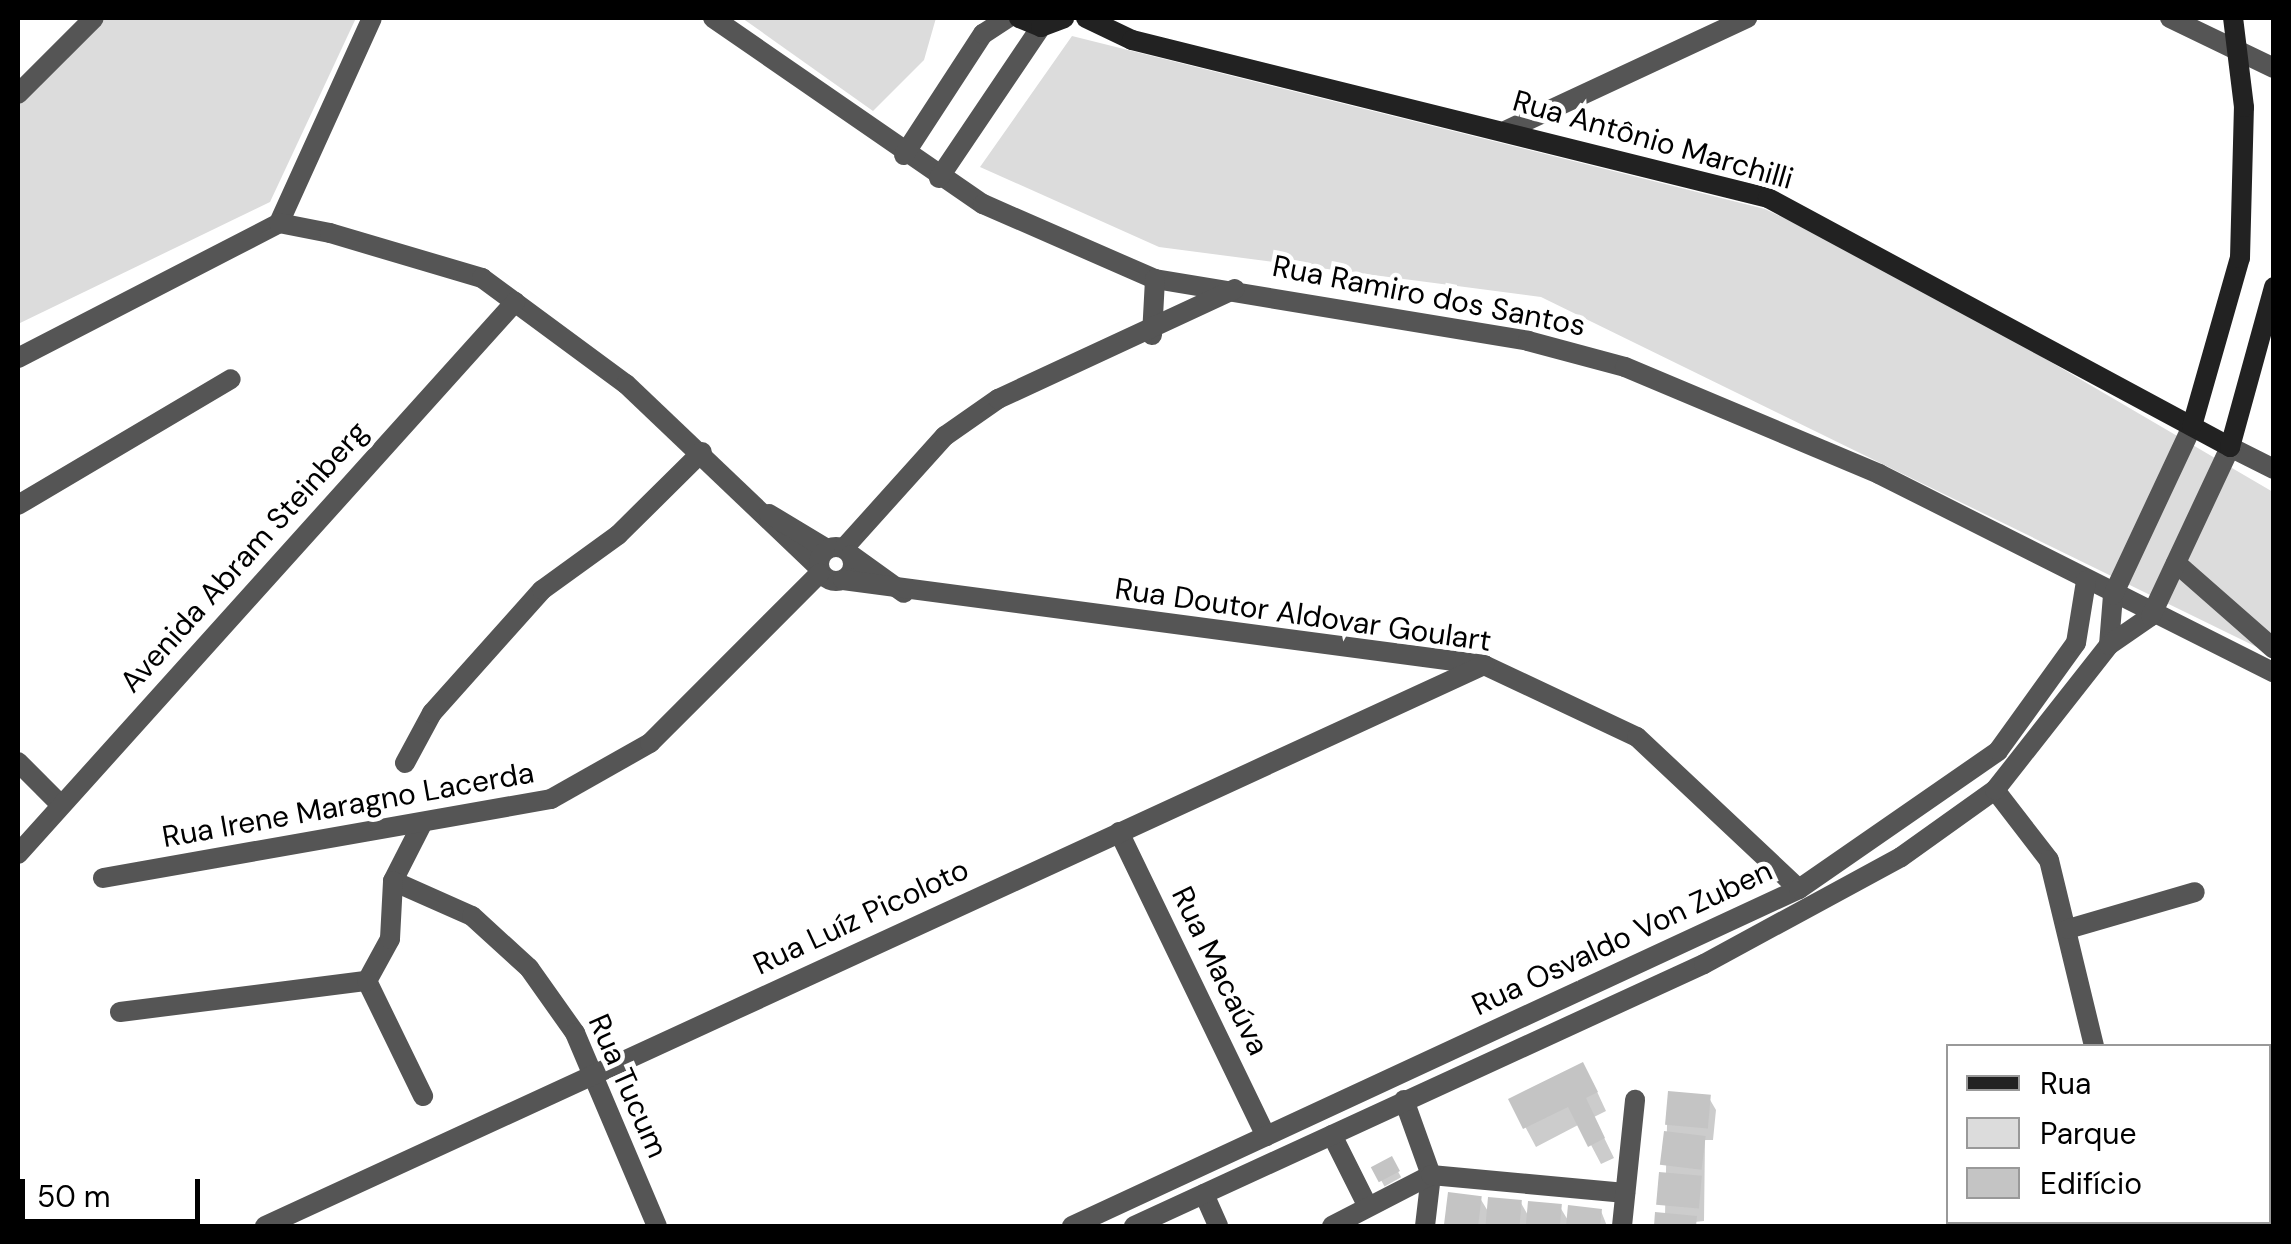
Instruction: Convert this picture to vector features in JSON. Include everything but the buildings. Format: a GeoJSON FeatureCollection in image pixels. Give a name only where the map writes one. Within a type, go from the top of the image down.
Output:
{"type":"FeatureCollection","features":[{"type":"Feature","properties":{"kind":"street"},"geometry":{"type":"LineString","coordinates":[[18,94],[94,18]]}},
{"type":"Feature","properties":{"kind":"street"},"geometry":{"type":"LineString","coordinates":[[18,358],[279,223],[372,18]]}},
{"type":"Feature","properties":{"kind":"street","name":"Rua Ramiro dos Santos"},"geometry":{"type":"LineString","coordinates":[[713,18],[940,178],[1155,280],[1528,340],[1624,367],[1738,408],[2151,616],[2274,673]]}},
{"type":"Feature","properties":{"kind":"street"},"geometry":{"type":"LineString","coordinates":[[899,152],[990,18]]}},
{"type":"Feature","properties":{"kind":"street"},"geometry":{"type":"LineString","coordinates":[[899,152],[984,34],[1008,18]]}},
{"type":"Feature","properties":{"kind":"street"},"geometry":{"type":"LineString","coordinates":[[1019,18],[1041,27]]}},
{"type":"Feature","properties":{"kind":"street"},"geometry":{"type":"LineString","coordinates":[[940,178],[1041,27],[1064,18]]}},
{"type":"Feature","properties":{"kind":"street","name":"Rua Antônio Marchilli"},"geometry":{"type":"LineString","coordinates":[[1086,18],[1132,40],[1508,130],[1768,198],[2274,470]]}},
{"type":"Feature","properties":{"kind":"street"},"geometry":{"type":"LineString","coordinates":[[1508,130],[1747,18]]}},
{"type":"Feature","properties":{"kind":"street"},"geometry":{"type":"LineString","coordinates":[[2170,18],[2237,54],[2274,68]]}},
{"type":"Feature","properties":{"kind":"street"},"geometry":{"type":"LineString","coordinates":[[2109,645],[2113,595],[2192,426],[2240,258],[2233,18]]}},
{"type":"Feature","properties":{"kind":"street","name":"Rua Doutor Aldovar Goulart"},"geometry":{"type":"LineString","coordinates":[[279,223],[482,278],[702,452],[768,514],[832,558],[904,593]]}},
{"type":"Feature","properties":{"kind":"street"},"geometry":{"type":"LineString","coordinates":[[1152,335],[1155,280]]}},
{"type":"Feature","properties":{"kind":"street"},"geometry":{"type":"LineString","coordinates":[[2151,616],[2230,447],[2274,287]]}},
{"type":"Feature","properties":{"kind":"street","name":"Rua Irene Maragno Lacerda"},"geometry":{"type":"LineString","coordinates":[[103,878],[551,799],[650,743],[958,426],[998,399],[1152,335],[1234,290]]}},
{"type":"Feature","properties":{"kind":"street","name":"Avenida Abram Steinberg"},"geometry":{"type":"LineString","coordinates":[[18,854],[515,302]]}},
{"type":"Feature","properties":{"kind":"street"},"geometry":{"type":"LineString","coordinates":[[18,506],[230,379]]}},
{"type":"Feature","properties":{"kind":"street"},"geometry":{"type":"LineString","coordinates":[[405,763],[432,713],[542,590],[618,535],[702,452]]}},
{"type":"Feature","properties":{"kind":"street","name":"Rua Doutor Aldovar Goulart"},"geometry":{"type":"LineString","coordinates":[[832,558],[843,580],[904,593],[1484,664],[1637,736],[1799,889]]}},
{"type":"Feature","properties":{"kind":"street"},"geometry":{"type":"LineString","coordinates":[[2176,563],[2274,649]]}},
{"type":"Feature","properties":{"kind":"street","name":"Rua Osvaldo Von Zuben"},"geometry":{"type":"LineString","coordinates":[[1072,1226],[1799,889],[1998,751],[2076,642],[2086,581]]}},
{"type":"Feature","properties":{"kind":"street","name":"Rua Osvaldo Von Zuben"},"geometry":{"type":"LineString","coordinates":[[1134,1226],[1822,906],[1995,790],[2109,645],[2151,616]]}},
{"type":"Feature","properties":{"kind":"street","name":"Rua Luíz Picoloto"},"geometry":{"type":"LineString","coordinates":[[264,1226],[1484,664]]}},
{"type":"Feature","properties":{"kind":"street"},"geometry":{"type":"LineString","coordinates":[[18,762],[60,804]]}},
{"type":"Feature","properties":{"kind":"street"},"geometry":{"type":"LineString","coordinates":[[1995,790],[2039,837],[2068,929],[2094,1044]]}},
{"type":"Feature","properties":{"kind":"street"},"geometry":{"type":"LineString","coordinates":[[366,980],[390,938],[392,881],[422,824]]}},
{"type":"Feature","properties":{"kind":"street","name":"Rua Macaúva"},"geometry":{"type":"LineString","coordinates":[[1119,832],[1266,1136]]}},
{"type":"Feature","properties":{"kind":"street","name":"Rua Tucum"},"geometry":{"type":"LineString","coordinates":[[392,881],[472,916],[529,968],[591,1073],[657,1226]]}},
{"type":"Feature","properties":{"kind":"street"},"geometry":{"type":"LineString","coordinates":[[2068,929],[2195,892]]}},
{"type":"Feature","properties":{"kind":"street"},"geometry":{"type":"LineString","coordinates":[[120,1012],[366,980]]}},
{"type":"Feature","properties":{"kind":"street"},"geometry":{"type":"LineString","coordinates":[[366,980],[422,1096]]}},
{"type":"Feature","properties":{"kind":"street"},"geometry":{"type":"LineString","coordinates":[[1404,1100],[1431,1176],[1425,1226]]}},
{"type":"Feature","properties":{"kind":"street"},"geometry":{"type":"LineString","coordinates":[[1622,1226],[1636,1100]]}},
{"type":"Feature","properties":{"kind":"street"},"geometry":{"type":"LineString","coordinates":[[1332,1134],[1368,1207]]}},
{"type":"Feature","properties":{"kind":"street"},"geometry":{"type":"LineString","coordinates":[[1332,1226],[1431,1176],[1625,1193]]}},
{"type":"Feature","properties":{"kind":"street"},"geometry":{"type":"LineString","coordinates":[[1204,1194],[1218,1226]]}},
{"type":"Feature","properties":{"kind":"green space"},"geometry":{"type":"Polygon","coordinates":[[[102,18],[356,18],[270,202],[18,324],[18,103],[102,18]]]}},
{"type":"Feature","properties":{"kind":"green space"},"geometry":{"type":"Polygon","coordinates":[[[742,18],[936,18],[924,60],[873,111],[742,18]]]}},
{"type":"Feature","properties":{"kind":"green space"},"geometry":{"type":"Polygon","coordinates":[[[1072,36],[1765,209],[1895,271],[2273,492],[2273,655],[1541,297],[1159,247],[980,167],[1072,36]]]}}]}
